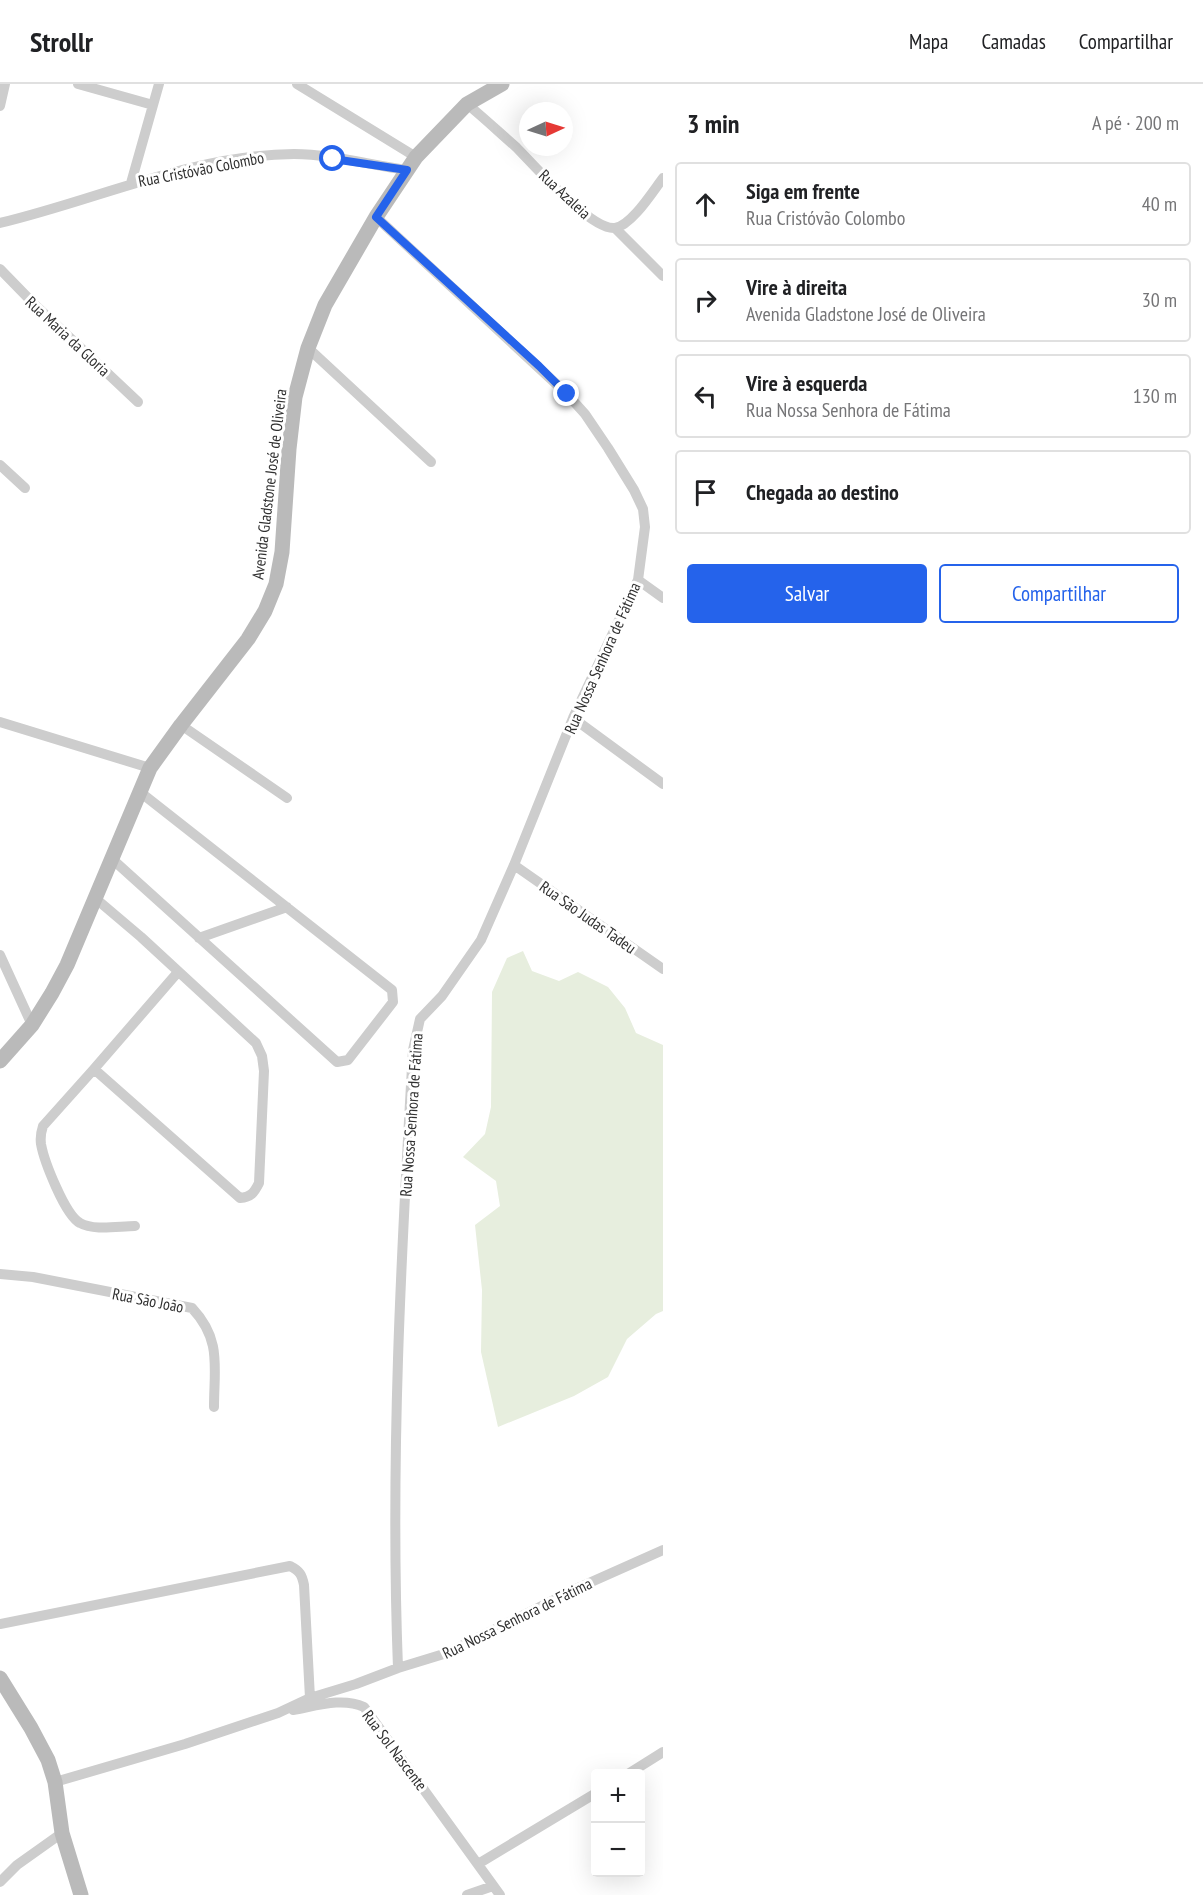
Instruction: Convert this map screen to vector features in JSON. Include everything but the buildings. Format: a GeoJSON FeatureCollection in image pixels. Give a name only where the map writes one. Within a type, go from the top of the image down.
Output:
{"type":"FeatureCollection","features":[{"type":"Feature","properties":{"kind":"main road","name":"Avenida Gladstone José de Oliveira"},"geometry":{"type":"LineString","coordinates":[[0,1061],[32,1025],[67,964],[150,768],[248,639],[265,611],[276,584],[283,542],[295,398],[308,348],[325,305],[376,217],[412,164],[467,104],[502,84]]}},
{"type":"Feature","properties":{"kind":"main road"},"geometry":{"type":"LineString","coordinates":[[0,1678],[32,1728],[48,1760],[55,1782],[62,1833],[81,1895]]}},
{"type":"Feature","properties":{"kind":"street"},"geometry":{"type":"LineString","coordinates":[[0,106],[4,84]]}},
{"type":"Feature","properties":{"kind":"street"},"geometry":{"type":"LineString","coordinates":[[78,84],[153,105]]}},
{"type":"Feature","properties":{"kind":"street"},"geometry":{"type":"LineString","coordinates":[[130,183],[159,84]]}},
{"type":"Feature","properties":{"kind":"street"},"geometry":{"type":"LineString","coordinates":[[297,84],[412,164]]}},
{"type":"Feature","properties":{"kind":"street","name":"Rua Azaleia"},"geometry":{"type":"LineString","coordinates":[[467,104],[516,147],[578,209],[593,220],[615,228]]}},
{"type":"Feature","properties":{"kind":"street","name":"Rua Cristóvão Colombo"},"geometry":{"type":"LineString","coordinates":[[0,223],[60,208],[130,183],[221,162],[261,156],[295,154],[412,164]]}},
{"type":"Feature","properties":{"kind":"street"},"geometry":{"type":"LineString","coordinates":[[663,178],[634,215],[615,228],[663,276]]}},
{"type":"Feature","properties":{"kind":"street","name":"Rua Nossa Senhora de Fátima"},"geometry":{"type":"LineString","coordinates":[[376,217],[539,366],[585,414],[634,490],[643,509],[645,527],[638,580],[573,718],[481,940],[442,996],[420,1019],[413,1050],[399,1293],[394,1486],[394,1581],[398,1668],[447,1653],[580,1587],[663,1550]]}},
{"type":"Feature","properties":{"kind":"street","name":"Rua Maria da Gloria"},"geometry":{"type":"LineString","coordinates":[[0,269],[138,402]]}},
{"type":"Feature","properties":{"kind":"street"},"geometry":{"type":"LineString","coordinates":[[308,348],[431,462]]}},
{"type":"Feature","properties":{"kind":"street"},"geometry":{"type":"LineString","coordinates":[[0,465],[25,488]]}},
{"type":"Feature","properties":{"kind":"street"},"geometry":{"type":"LineString","coordinates":[[638,580],[663,598]]}},
{"type":"Feature","properties":{"kind":"street"},"geometry":{"type":"LineString","coordinates":[[573,718],[663,784]]}},
{"type":"Feature","properties":{"kind":"street"},"geometry":{"type":"LineString","coordinates":[[0,722],[150,768]]}},
{"type":"Feature","properties":{"kind":"street"},"geometry":{"type":"LineString","coordinates":[[181,725],[287,798]]}},
{"type":"Feature","properties":{"kind":"street"},"geometry":{"type":"LineString","coordinates":[[111,858],[337,1062],[345,1062],[393,1002],[392,990],[140,792]]}},
{"type":"Feature","properties":{"kind":"street","name":"Rua São Judas Tadeu"},"geometry":{"type":"LineString","coordinates":[[514,865],[663,969]]}},
{"type":"Feature","properties":{"kind":"street"},"geometry":{"type":"LineString","coordinates":[[94,1069],[240,1198],[248,1197],[254,1192],[259,1183],[264,1071],[262,1056],[256,1043],[141,937],[95,898]]}},
{"type":"Feature","properties":{"kind":"street"},"geometry":{"type":"LineString","coordinates":[[199,938],[286,907]]}},
{"type":"Feature","properties":{"kind":"street"},"geometry":{"type":"LineString","coordinates":[[0,955],[32,1025]]}},
{"type":"Feature","properties":{"kind":"street"},"geometry":{"type":"LineString","coordinates":[[135,1226],[88,1226],[77,1222],[69,1213],[48,1170],[40,1135],[43,1126],[178,972]]}},
{"type":"Feature","properties":{"kind":"street","name":"Rua São João"},"geometry":{"type":"LineString","coordinates":[[0,1274],[33,1277],[192,1308],[208,1329],[213,1342],[214,1407]]}},
{"type":"Feature","properties":{"kind":"street"},"geometry":{"type":"LineString","coordinates":[[0,1624],[290,1566],[302,1575],[304,1585],[310,1698]]}},
{"type":"Feature","properties":{"kind":"street","name":"Rua Sol Nascente"},"geometry":{"type":"LineString","coordinates":[[55,1782],[185,1744],[278,1713],[310,1698],[398,1668]]}},
{"type":"Feature","properties":{"kind":"street","name":"Rua Sol Nascente"},"geometry":{"type":"LineString","coordinates":[[278,1713],[341,1702],[355,1703],[364,1707],[501,1895]]}},
{"type":"Feature","properties":{"kind":"street"},"geometry":{"type":"LineString","coordinates":[[635,1769],[663,1752]]}},
{"type":"Feature","properties":{"kind":"street"},"geometry":{"type":"LineString","coordinates":[[478,1864],[591,1796]]}},
{"type":"Feature","properties":{"kind":"street"},"geometry":{"type":"LineString","coordinates":[[0,1882],[17,1865],[62,1833]]}},
{"type":"Feature","properties":{"kind":"street"},"geometry":{"type":"LineString","coordinates":[[467,1895],[493,1886]]}},
{"type":"Feature","properties":{"kind":"green space"},"geometry":{"type":"Polygon","coordinates":[[[523,951],[532,971],[559,981],[578,972],[608,987],[625,1008],[636,1033],[663,1045],[663,1311],[656,1314],[627,1339],[608,1377],[574,1396],[498,1427],[481,1352],[482,1290],[475,1225],[500,1206],[496,1181],[463,1157],[485,1134],[491,1107],[492,992],[507,958],[523,951]]]}},
{"type":"Feature","properties":{"kind":"route"},"geometry":{"type":"LineString","coordinates":[[333,159],[407,170],[376,217],[567,394]]}}]}
